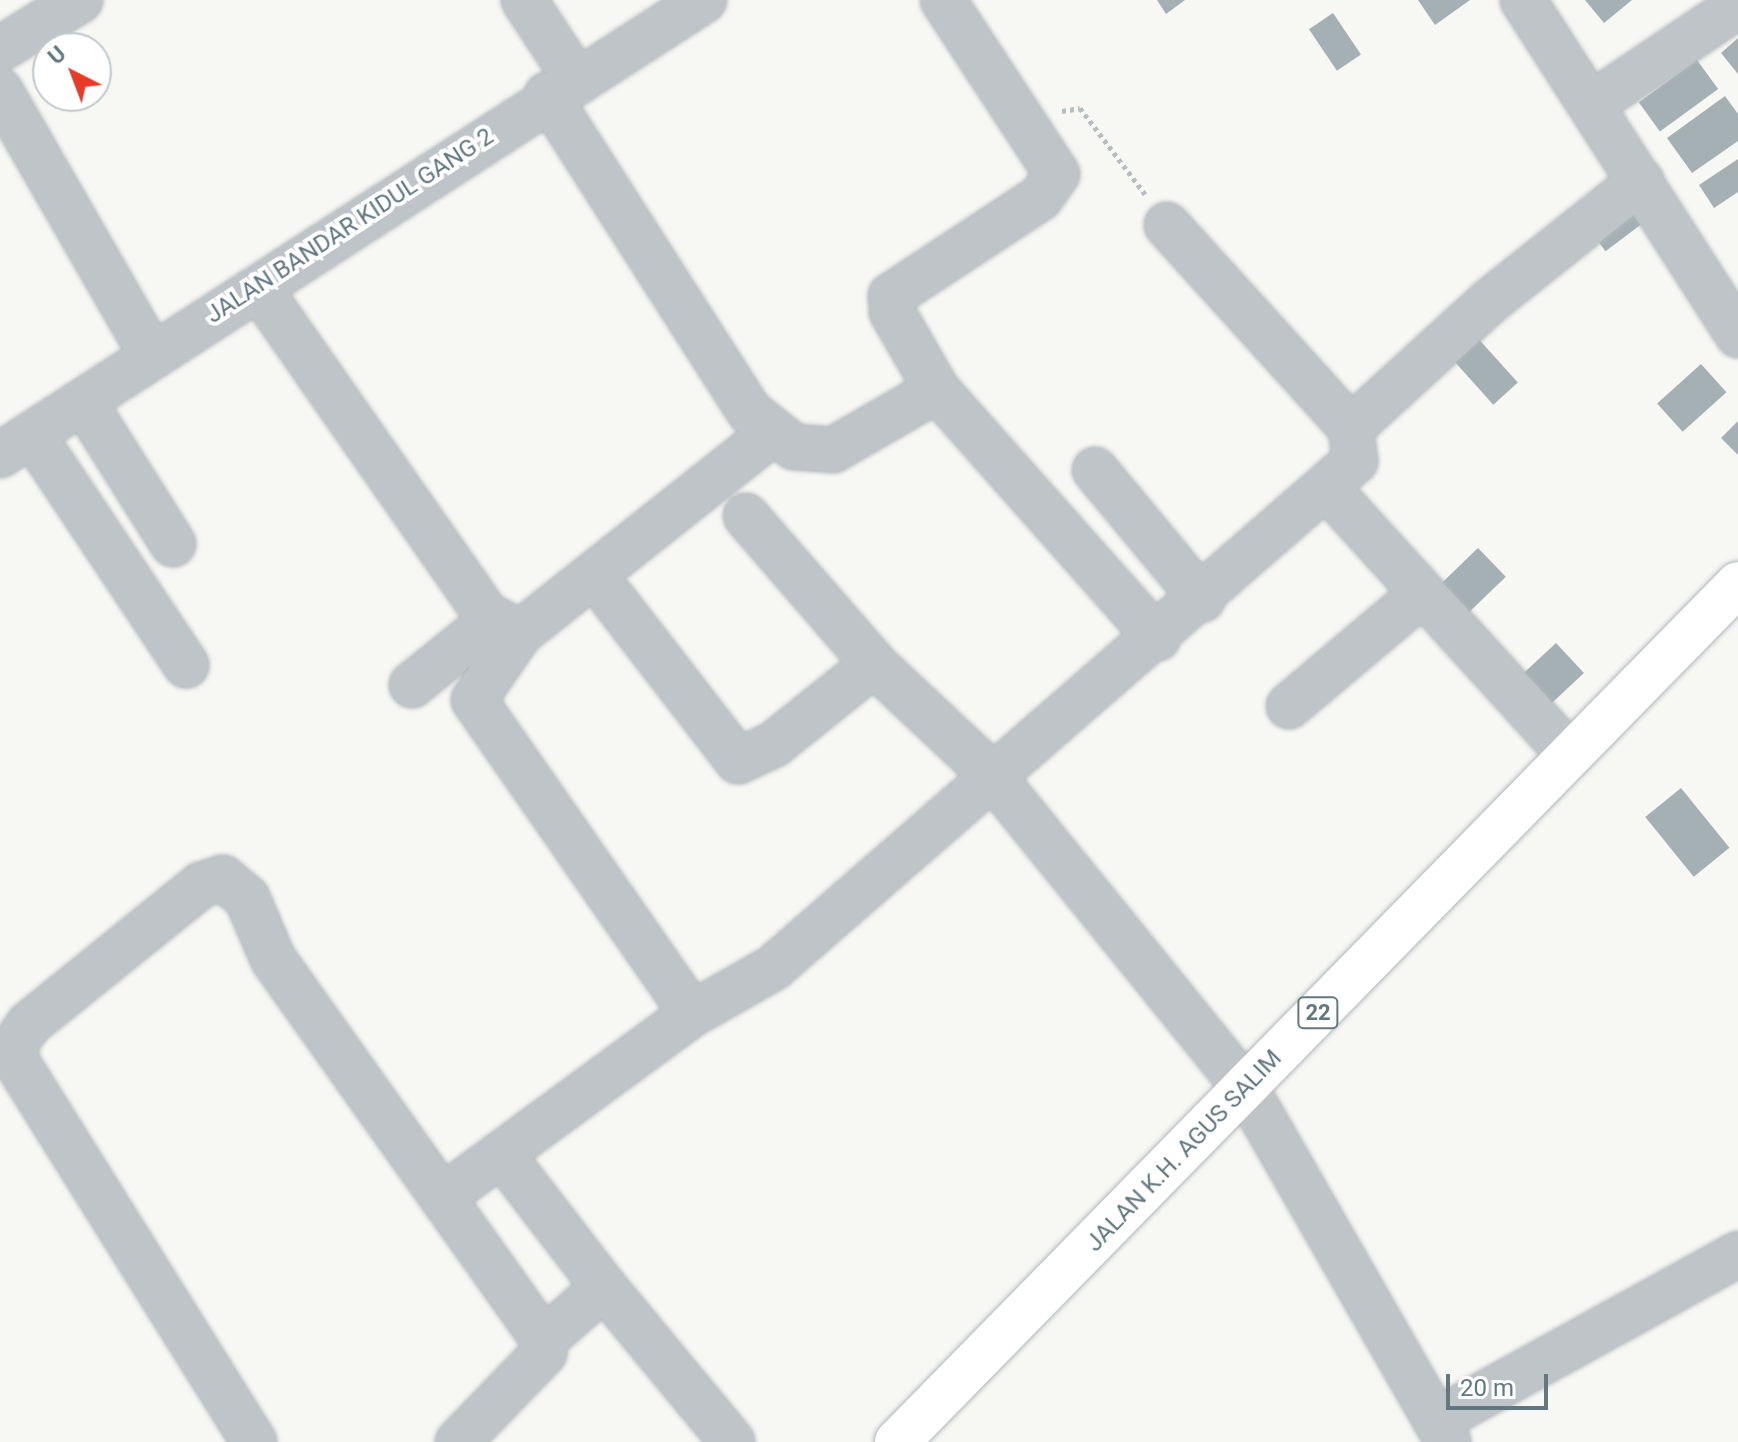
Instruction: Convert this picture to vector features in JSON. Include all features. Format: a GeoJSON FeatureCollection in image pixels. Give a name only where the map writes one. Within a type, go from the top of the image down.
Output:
{"type":"FeatureCollection","features":[{"type":"Feature","properties":{"kind":"highway","name":"JALAN K.H. AGUS SALIM"},"geometry":{"type":"LineString","coordinates":[[897,1442],[1738,584]]}},
{"type":"Feature","properties":{"kind":"street"},"geometry":{"type":"LineString","coordinates":[[0,49],[80,0]]}},
{"type":"Feature","properties":{"kind":"street"},"geometry":{"type":"LineString","coordinates":[[524,0],[561,86],[692,326],[750,412],[794,447],[833,450],[937,390]]}},
{"type":"Feature","properties":{"kind":"street","name":"JALAN BANDAR KIDUL GANG 2"},"geometry":{"type":"LineString","coordinates":[[16,445],[151,354],[260,290],[561,86],[704,0]]}},
{"type":"Feature","properties":{"kind":"street"},"geometry":{"type":"LineString","coordinates":[[943,0],[1028,125],[1057,174],[1040,198],[891,296],[892,312],[937,390],[1157,638]]}},
{"type":"Feature","properties":{"kind":"street"},"geometry":{"type":"LineString","coordinates":[[1523,0],[1738,335]]}},
{"type":"Feature","properties":{"kind":"street"},"geometry":{"type":"LineString","coordinates":[[1592,104],[1738,6]]}},
{"type":"Feature","properties":{"kind":"street"},"geometry":{"type":"LineString","coordinates":[[5,113],[151,354]]}},
{"type":"Feature","properties":{"kind":"street"},"geometry":{"type":"LineString","coordinates":[[1351,428],[1490,301],[1641,181]]}},
{"type":"Feature","properties":{"kind":"street"},"geometry":{"type":"LineString","coordinates":[[444,1196],[503,1156],[692,1014],[773,968],[990,773],[1157,638],[1328,489],[1355,461],[1351,428],[1167,225]]}},
{"type":"Feature","properties":{"kind":"street"},"geometry":{"type":"LineString","coordinates":[[260,290],[504,624]]}},
{"type":"Feature","properties":{"kind":"street"},"geometry":{"type":"LineString","coordinates":[[83,401],[173,544]]}},
{"type":"Feature","properties":{"kind":"street"},"geometry":{"type":"LineString","coordinates":[[412,685],[485,626],[504,624],[774,432]]}},
{"type":"Feature","properties":{"kind":"street"},"geometry":{"type":"LineString","coordinates":[[16,445],[186,665]]}},
{"type":"Feature","properties":{"kind":"street"},"geometry":{"type":"LineString","coordinates":[[1095,470],[1202,599]]}},
{"type":"Feature","properties":{"kind":"street"},"geometry":{"type":"LineString","coordinates":[[1328,489],[1570,755]]}},
{"type":"Feature","properties":{"kind":"street"},"geometry":{"type":"LineString","coordinates":[[746,516],[874,664],[990,773],[1246,1089],[1442,1432],[1738,1254]]}},
{"type":"Feature","properties":{"kind":"street"},"geometry":{"type":"LineString","coordinates":[[1289,706],[1422,594]]}},
{"type":"Feature","properties":{"kind":"street"},"geometry":{"type":"LineString","coordinates":[[612,598],[738,761],[773,745],[874,664]]}},
{"type":"Feature","properties":{"kind":"street"},"geometry":{"type":"LineString","coordinates":[[504,624],[474,700],[692,1014]]}},
{"type":"Feature","properties":{"kind":"street"},"geometry":{"type":"LineString","coordinates":[[254,1442],[17,1063],[15,1044],[29,1024],[201,885],[223,878],[247,898],[273,959],[544,1340],[544,1353],[458,1442]]}},
{"type":"Feature","properties":{"kind":"street"},"geometry":{"type":"LineString","coordinates":[[503,1156],[604,1287],[732,1442]]}},
{"type":"Feature","properties":{"kind":"street"},"geometry":{"type":"LineString","coordinates":[[544,1340],[604,1287]]}},
{"type":"Feature","properties":{"kind":"path"},"geometry":{"type":"LineString","coordinates":[[1028,125],[1080,108],[1167,225]]}},
{"type":"Feature","properties":{"kind":"building"},"geometry":{"type":"Polygon","coordinates":[[[1157,0],[1185,0],[1166,14],[1157,0]]]}},
{"type":"Feature","properties":{"kind":"building"},"geometry":{"type":"Polygon","coordinates":[[[1418,0],[1470,0],[1435,25],[1418,0]]]}},
{"type":"Feature","properties":{"kind":"building"},"geometry":{"type":"Polygon","coordinates":[[[1585,0],[1632,0],[1604,23],[1585,0]]]}},
{"type":"Feature","properties":{"kind":"building"},"geometry":{"type":"Polygon","coordinates":[[[1333,13],[1361,54],[1337,71],[1309,29],[1333,13]]]}},
{"type":"Feature","properties":{"kind":"building"},"geometry":{"type":"Polygon","coordinates":[[[1738,38],[1738,74],[1721,53],[1738,38]]]}},
{"type":"Feature","properties":{"kind":"building"},"geometry":{"type":"Polygon","coordinates":[[[1697,60],[1718,89],[1660,131],[1639,102],[1697,60]]]}},
{"type":"Feature","properties":{"kind":"building"},"geometry":{"type":"Polygon","coordinates":[[[1725,96],[1738,114],[1738,141],[1692,173],[1667,138],[1725,96]]]}},
{"type":"Feature","properties":{"kind":"building"},"geometry":{"type":"Polygon","coordinates":[[[1738,159],[1738,192],[1714,208],[1699,185],[1738,159]]]}},
{"type":"Feature","properties":{"kind":"building"},"geometry":{"type":"Polygon","coordinates":[[[1625,204],[1641,225],[1606,251],[1590,230],[1625,204]]]}},
{"type":"Feature","properties":{"kind":"building"},"geometry":{"type":"Polygon","coordinates":[[[1475,335],[1518,383],[1493,405],[1450,357],[1475,335]]]}},
{"type":"Feature","properties":{"kind":"building"},"geometry":{"type":"Polygon","coordinates":[[[1701,364],[1726,392],[1683,432],[1657,403],[1701,364]]]}},
{"type":"Feature","properties":{"kind":"building"},"geometry":{"type":"Polygon","coordinates":[[[1738,421],[1738,455],[1721,438],[1738,421]]]}},
{"type":"Feature","properties":{"kind":"building"},"geometry":{"type":"Polygon","coordinates":[[[1478,548],[1506,577],[1458,623],[1430,595],[1478,548]]]}},
{"type":"Feature","properties":{"kind":"building"},"geometry":{"type":"Polygon","coordinates":[[[1556,643],[1584,673],[1543,711],[1515,681],[1556,643]]]}},
{"type":"Feature","properties":{"kind":"building"},"geometry":{"type":"Polygon","coordinates":[[[1681,788],[1729,848],[1694,877],[1645,817],[1681,788]]]}}]}
